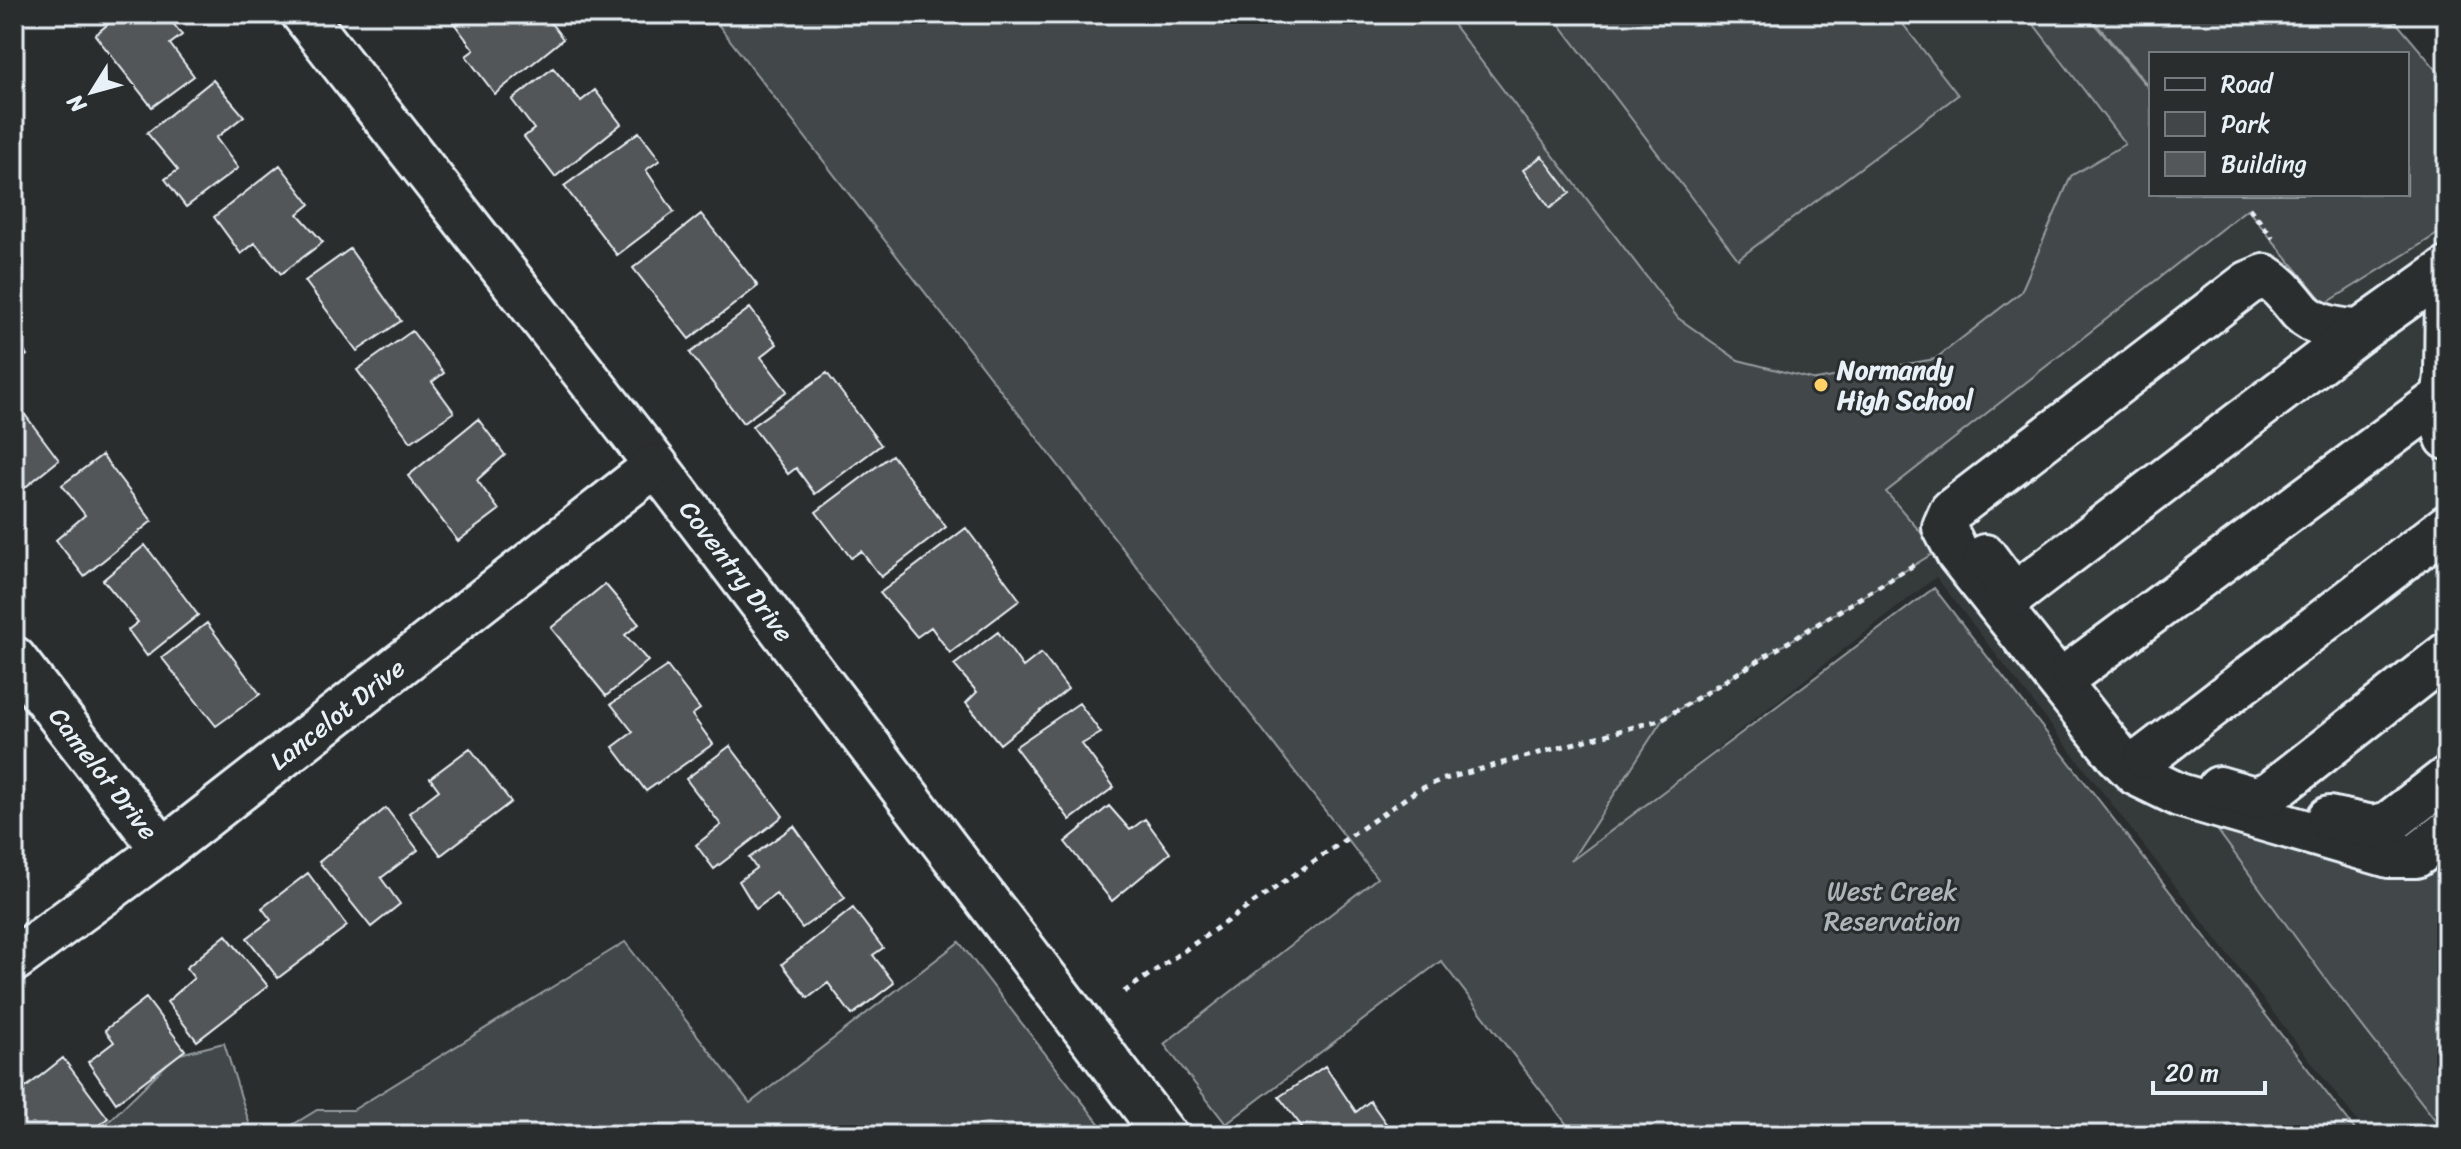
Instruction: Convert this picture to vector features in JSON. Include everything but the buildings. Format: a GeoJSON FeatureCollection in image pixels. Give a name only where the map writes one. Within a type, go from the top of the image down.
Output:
{"type":"FeatureCollection","features":[{"type":"Feature","properties":{"kind":"street","name":"Coventry Drive"},"geometry":{"type":"LineString","coordinates":[[303,14],[656,465],[1165,1135]]}},
{"type":"Feature","properties":{"kind":"street"},"geometry":{"type":"LineString","coordinates":[[2014,595],[2360,331],[2447,269]]}},
{"type":"Feature","properties":{"kind":"street"},"geometry":{"type":"LineString","coordinates":[[1952,527],[2248,283],[2265,276],[2282,287],[2304,314],[2342,331],[2360,331]]}},
{"type":"Feature","properties":{"kind":"street"},"geometry":{"type":"LineString","coordinates":[[2447,292],[2441,419],[2447,438]]}},
{"type":"Feature","properties":{"kind":"street"},"geometry":{"type":"LineString","coordinates":[[2072,672],[2444,396]]}},
{"type":"Feature","properties":{"kind":"street","name":"Lancelot Drive"},"geometry":{"type":"LineString","coordinates":[[14,960],[163,850],[656,465]]}},
{"type":"Feature","properties":{"kind":"street"},"geometry":{"type":"LineString","coordinates":[[2146,757],[2447,526]]}},
{"type":"Feature","properties":{"kind":"street"},"geometry":{"type":"LineString","coordinates":[[1952,527],[2014,595],[2119,734],[2164,768],[2254,798],[2346,823],[2373,827],[2389,823],[2447,778]]}},
{"type":"Feature","properties":{"kind":"street"},"geometry":{"type":"LineString","coordinates":[[1952,527],[1958,554],[2118,756],[2136,774],[2179,795],[2389,856],[2416,856],[2447,832]]}},
{"type":"Feature","properties":{"kind":"street"},"geometry":{"type":"LineString","coordinates":[[2254,798],[2270,793],[2447,654]]}},
{"type":"Feature","properties":{"kind":"street","name":"Camelot Drive"},"geometry":{"type":"LineString","coordinates":[[14,658],[163,850]]}},
{"type":"Feature","properties":{"kind":"path"},"geometry":{"type":"LineString","coordinates":[[2249,208],[2277,244]]}},
{"type":"Feature","properties":{"kind":"path"},"geometry":{"type":"LineString","coordinates":[[1124,992],[1416,791],[1441,780],[1663,719],[1952,527]]}},
{"type":"Feature","properties":{"kind":"shaded area","name":"Normandy High School"},"geometry":{"type":"Polygon","coordinates":[[[904,14],[2134,14],[2150,52],[2149,196],[2409,196],[2409,193],[2447,168],[2447,1135],[2368,1135],[1936,577],[1569,864],[904,14]]]}},
{"type":"Feature","properties":{"kind":"green space","name":"West Creek Reservation"},"geometry":{"type":"Polygon","coordinates":[[[710,14],[1445,14],[1678,318],[1738,360],[1816,380],[1935,359],[2021,292],[2071,176],[2125,144],[2026,14],[2086,14],[2149,89],[2149,196],[2409,196],[2409,52],[2149,52],[2149,87],[2088,14],[2375,14],[2396,22],[2447,82],[2447,228],[2325,304],[2247,209],[1886,492],[1937,551],[1663,719],[1571,861],[1934,588],[2359,1135],[1575,1135],[1441,961],[1226,1124],[1164,1044],[1377,878],[710,14]]]}},
{"type":"Feature","properties":{"kind":"green space"},"geometry":{"type":"Polygon","coordinates":[[[1552,14],[1895,14],[1958,95],[1738,259],[1552,14]]]}},
{"type":"Feature","properties":{"kind":"green space"},"geometry":{"type":"Polygon","coordinates":[[[2208,817],[2406,878],[2447,847],[2447,1135],[2328,982],[2208,817]]]}},
{"type":"Feature","properties":{"kind":"green space"},"geometry":{"type":"Polygon","coordinates":[[[625,942],[750,1103],[959,942],[1108,1135],[276,1135],[317,1110],[353,1110],[625,942]]]}},
{"type":"Feature","properties":{"kind":"green space"},"geometry":{"type":"Polygon","coordinates":[[[224,1043],[253,1135],[97,1133],[176,1055],[224,1043]]]}},
{"type":"Feature","properties":{"kind":"place","name":"Normandy High School"},"geometry":{"type":"Point","coordinates":[1821,385]}}]}
